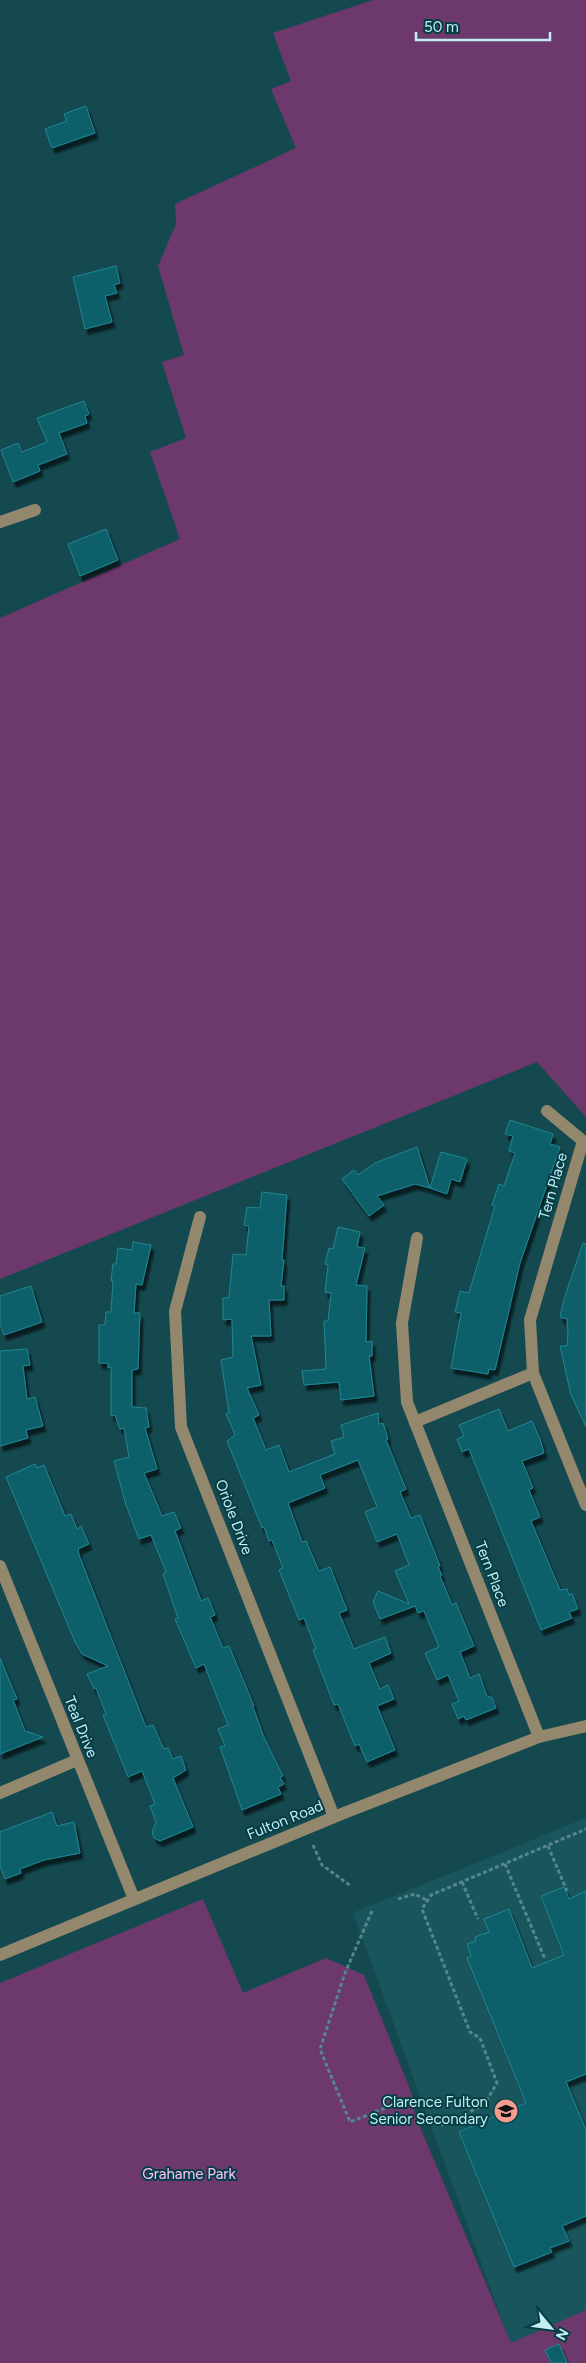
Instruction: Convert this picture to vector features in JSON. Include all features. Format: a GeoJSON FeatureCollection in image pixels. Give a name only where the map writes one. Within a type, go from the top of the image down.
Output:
{"type":"FeatureCollection","features":[{"type":"Feature","properties":{"kind":"street"},"geometry":{"type":"LineString","coordinates":[[0,522],[35,510]]}},
{"type":"Feature","properties":{"kind":"street","name":"Tern Place"},"geometry":{"type":"LineString","coordinates":[[547,1111],[583,1141],[530,1320],[533,1373],[586,1505]]}},
{"type":"Feature","properties":{"kind":"street","name":"Oriole Drive"},"geometry":{"type":"LineString","coordinates":[[200,1217],[175,1311],[181,1427],[334,1817]]}},
{"type":"Feature","properties":{"kind":"street","name":"Tern Place"},"geometry":{"type":"LineString","coordinates":[[417,1238],[402,1323],[407,1402],[539,1737]]}},
{"type":"Feature","properties":{"kind":"street"},"geometry":{"type":"LineString","coordinates":[[415,1422],[533,1373]]}},
{"type":"Feature","properties":{"kind":"street","name":"Teal Drive"},"geometry":{"type":"LineString","coordinates":[[0,1566],[134,1899]]}},
{"type":"Feature","properties":{"kind":"street","name":"Fulton Road"},"geometry":{"type":"LineString","coordinates":[[0,1955],[334,1817],[539,1737],[586,1726]]}},
{"type":"Feature","properties":{"kind":"street"},"geometry":{"type":"LineString","coordinates":[[0,1793],[77,1760]]}},
{"type":"Feature","properties":{"kind":"path"},"geometry":{"type":"LineString","coordinates":[[441,2125],[484,2105],[497,2083],[480,2038],[470,2032],[422,1909],[432,1895],[586,1829]]}},
{"type":"Feature","properties":{"kind":"path"},"geometry":{"type":"LineString","coordinates":[[313,1845],[322,1865],[351,1886]]}},
{"type":"Feature","properties":{"kind":"path"},"geometry":{"type":"LineString","coordinates":[[548,1846],[567,1891]]}},
{"type":"Feature","properties":{"kind":"path"},"geometry":{"type":"LineString","coordinates":[[505,1864],[545,1959]]}},
{"type":"Feature","properties":{"kind":"path"},"geometry":{"type":"LineString","coordinates":[[462,1882],[478,1919]]}},
{"type":"Feature","properties":{"kind":"path"},"geometry":{"type":"LineString","coordinates":[[398,1899],[415,1894],[428,1901]]}},
{"type":"Feature","properties":{"kind":"path"},"geometry":{"type":"LineString","coordinates":[[372,1911],[345,1973],[320,2049],[350,2122],[406,2100],[419,2103]]}},
{"type":"Feature","properties":{"kind":"shaded area","name":"Clarence Fulton Senior Secondary"},"geometry":{"type":"Polygon","coordinates":[[[586,1818],[586,2310],[511,2344],[353,1913],[586,1818]]]}},
{"type":"Feature","properties":{"kind":"green space"},"geometry":{"type":"Polygon","coordinates":[[[373,0],[586,0],[586,1117],[537,1062],[0,1279],[0,618],[180,539],[150,452],[186,438],[162,362],[184,355],[158,266],[176,224],[175,204],[296,148],[271,89],[291,81],[273,33],[373,0]]]}},
{"type":"Feature","properties":{"kind":"green space","name":"Grahame Park"},"geometry":{"type":"Polygon","coordinates":[[[203,1899],[243,1993],[326,1958],[364,1975],[412,2094],[415,2115],[511,2343],[586,2310],[586,2363],[0,2363],[0,1983],[203,1899]]]}},
{"type":"Feature","properties":{"kind":"building"},"geometry":{"type":"Polygon","coordinates":[[[86,106],[95,133],[52,148],[45,129],[67,121],[64,114],[86,106]]]}},
{"type":"Feature","properties":{"kind":"building"},"geometry":{"type":"Polygon","coordinates":[[[116,266],[120,283],[114,285],[117,293],[105,296],[112,322],[85,329],[73,277],[116,266]]]}},
{"type":"Feature","properties":{"kind":"building"},"geometry":{"type":"Polygon","coordinates":[[[84,401],[89,414],[85,416],[87,423],[59,433],[67,454],[38,465],[40,471],[13,482],[1,450],[18,443],[22,452],[47,442],[37,418],[84,401]]]}},
{"type":"Feature","properties":{"kind":"building"},"geometry":{"type":"Polygon","coordinates":[[[106,529],[118,560],[80,576],[68,544],[106,529]]]}},
{"type":"Feature","properties":{"kind":"building"},"geometry":{"type":"Polygon","coordinates":[[[510,1120],[553,1134],[550,1144],[560,1147],[520,1263],[495,1370],[489,1369],[488,1374],[451,1368],[461,1313],[455,1312],[460,1291],[469,1293],[495,1206],[492,1205],[499,1184],[504,1186],[515,1153],[509,1151],[513,1136],[505,1134],[510,1120]]]}},
{"type":"Feature","properties":{"kind":"building"},"geometry":{"type":"Polygon","coordinates":[[[417,1147],[430,1188],[415,1184],[377,1196],[384,1205],[369,1216],[342,1179],[354,1170],[358,1175],[375,1163],[417,1147]]]}},
{"type":"Feature","properties":{"kind":"building"},"geometry":{"type":"Polygon","coordinates":[[[441,1152],[467,1159],[460,1182],[451,1179],[447,1194],[430,1188],[441,1152]]]}},
{"type":"Feature","properties":{"kind":"building"},"geometry":{"type":"Polygon","coordinates":[[[262,1192],[287,1195],[281,1286],[284,1286],[284,1300],[269,1300],[271,1336],[251,1336],[261,1385],[247,1388],[259,1415],[253,1418],[266,1450],[279,1445],[289,1472],[335,1454],[331,1441],[344,1437],[341,1425],[378,1413],[379,1424],[383,1423],[388,1439],[386,1440],[406,1489],[400,1492],[411,1518],[420,1515],[440,1566],[438,1567],[442,1575],[440,1576],[452,1605],[456,1603],[474,1646],[460,1652],[470,1678],[479,1674],[487,1696],[492,1698],[496,1708],[466,1720],[464,1716],[458,1719],[452,1704],[459,1701],[448,1675],[437,1680],[425,1653],[439,1647],[424,1611],[418,1613],[415,1606],[380,1619],[373,1602],[378,1591],[409,1604],[395,1571],[409,1565],[397,1534],[377,1542],[365,1512],[377,1507],[358,1460],[320,1475],[325,1488],[288,1503],[302,1542],[306,1541],[319,1571],[330,1567],[347,1610],[339,1613],[354,1649],[385,1637],[391,1653],[369,1663],[380,1689],[388,1685],[394,1699],[377,1706],[395,1750],[367,1762],[359,1744],[355,1746],[338,1704],[334,1705],[313,1650],[316,1649],[304,1618],[299,1620],[279,1570],[283,1568],[272,1540],[269,1541],[264,1527],[262,1528],[227,1441],[235,1435],[226,1414],[229,1413],[221,1360],[233,1357],[232,1319],[223,1320],[223,1298],[229,1298],[233,1254],[246,1255],[249,1226],[244,1225],[247,1207],[260,1208],[262,1192]]]}},
{"type":"Feature","properties":{"kind":"building"},"geometry":{"type":"Polygon","coordinates":[[[338,1227],[360,1232],[357,1247],[365,1248],[356,1285],[367,1286],[366,1342],[372,1341],[372,1356],[369,1356],[374,1396],[341,1400],[339,1382],[304,1385],[302,1371],[326,1369],[324,1321],[328,1321],[331,1293],[325,1292],[328,1265],[325,1264],[329,1248],[333,1249],[338,1227]]]}},
{"type":"Feature","properties":{"kind":"building"},"geometry":{"type":"Polygon","coordinates":[[[133,1242],[151,1245],[142,1285],[136,1284],[134,1313],[140,1313],[138,1369],[132,1370],[132,1407],[146,1408],[149,1427],[145,1428],[157,1469],[144,1473],[162,1516],[174,1512],[181,1528],[175,1531],[201,1601],[208,1598],[215,1615],[210,1617],[223,1648],[229,1646],[254,1706],[263,1735],[283,1776],[280,1777],[284,1784],[278,1787],[281,1794],[242,1810],[220,1747],[225,1746],[218,1729],[228,1725],[204,1664],[196,1668],[175,1619],[178,1618],[163,1574],[166,1572],[151,1535],[139,1539],[126,1505],[114,1461],[129,1457],[124,1428],[120,1429],[115,1415],[111,1416],[111,1367],[108,1368],[108,1363],[99,1363],[99,1325],[105,1325],[106,1312],[111,1312],[113,1281],[111,1281],[113,1264],[116,1264],[118,1248],[132,1250],[133,1242]]]}},
{"type":"Feature","properties":{"kind":"building"},"geometry":{"type":"Polygon","coordinates":[[[583,1243],[586,1244],[586,1427],[571,1395],[560,1346],[567,1346],[567,1319],[560,1317],[564,1299],[583,1243]]]}},
{"type":"Feature","properties":{"kind":"building"},"geometry":{"type":"Polygon","coordinates":[[[31,1286],[42,1322],[4,1335],[0,1324],[0,1296],[31,1286]]]}},
{"type":"Feature","properties":{"kind":"building"},"geometry":{"type":"Polygon","coordinates":[[[27,1349],[30,1365],[23,1366],[27,1399],[35,1397],[43,1426],[26,1430],[28,1438],[0,1446],[0,1351],[27,1349]]]}},
{"type":"Feature","properties":{"kind":"building"},"geometry":{"type":"Polygon","coordinates":[[[499,1409],[508,1431],[532,1421],[540,1439],[544,1453],[522,1461],[533,1488],[529,1490],[540,1517],[531,1521],[560,1590],[567,1589],[569,1595],[572,1594],[578,1609],[569,1612],[572,1618],[541,1630],[469,1449],[462,1452],[457,1439],[464,1436],[459,1425],[499,1409]]]}},
{"type":"Feature","properties":{"kind":"building"},"geometry":{"type":"Polygon","coordinates":[[[35,1464],[37,1468],[44,1465],[65,1516],[71,1514],[77,1529],[81,1526],[89,1544],[78,1549],[79,1555],[146,1727],[153,1725],[164,1749],[168,1748],[173,1759],[181,1756],[186,1770],[173,1778],[193,1827],[160,1841],[154,1838],[152,1832],[156,1822],[150,1806],[155,1804],[142,1771],[128,1777],[103,1715],[106,1714],[96,1688],[94,1689],[87,1674],[108,1666],[82,1654],[75,1642],[6,1477],[35,1464]]]}},
{"type":"Feature","properties":{"kind":"building"},"geometry":{"type":"Polygon","coordinates":[[[0,1658],[17,1699],[13,1700],[25,1731],[43,1737],[0,1754],[0,1658]]]}},
{"type":"Feature","properties":{"kind":"building"},"geometry":{"type":"Polygon","coordinates":[[[52,1812],[57,1826],[74,1822],[80,1853],[44,1860],[20,1869],[21,1873],[5,1879],[0,1865],[0,1832],[52,1812]]]}},
{"type":"Feature","properties":{"kind":"building"},"geometry":{"type":"Polygon","coordinates":[[[564,1887],[569,1899],[586,1891],[586,2074],[566,2082],[586,2130],[586,2216],[562,2226],[569,2241],[550,2248],[552,2252],[514,2267],[459,2132],[526,2103],[467,1958],[471,1956],[467,1944],[476,1941],[475,1937],[489,1932],[484,1919],[509,1909],[532,1968],[564,1955],[541,1896],[564,1887]]]}},
{"type":"Feature","properties":{"kind":"building"},"geometry":{"type":"Polygon","coordinates":[[[559,2344],[567,2363],[551,2363],[545,2350],[559,2344]]]}},
{"type":"Feature","properties":{"kind":"place","name":"Clarence Fulton Senior Secondary"},"geometry":{"type":"Point","coordinates":[506,2111]}}]}
